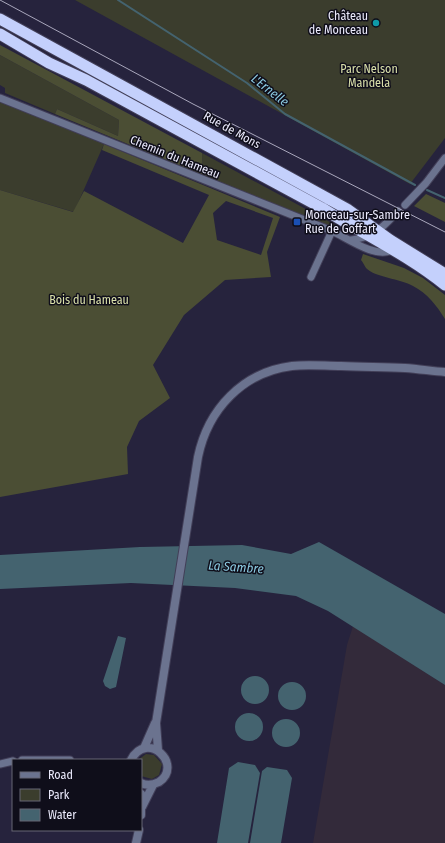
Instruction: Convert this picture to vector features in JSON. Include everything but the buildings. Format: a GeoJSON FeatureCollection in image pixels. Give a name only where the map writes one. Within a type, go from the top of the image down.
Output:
{"type":"FeatureCollection","features":[{"type":"Feature","properties":{"kind":"highway","name":"Rue de Mons"},"geometry":{"type":"LineString","coordinates":[[0,19],[316,191],[347,209],[445,274]]}},
{"type":"Feature","properties":{"kind":"highway"},"geometry":{"type":"LineString","coordinates":[[0,34],[49,63],[86,80],[322,208],[346,224],[426,270],[445,285]]}},
{"type":"Feature","properties":{"kind":"street","name":"Chemin du Hameau"},"geometry":{"type":"LineString","coordinates":[[0,98],[332,231],[356,244],[380,253],[387,253],[392,250]]}},
{"type":"Feature","properties":{"kind":"street"},"geometry":{"type":"LineString","coordinates":[[405,205],[426,184],[445,158]]}},
{"type":"Feature","properties":{"kind":"street"},"geometry":{"type":"LineString","coordinates":[[351,240],[368,237],[379,231],[398,211]]}},
{"type":"Feature","properties":{"kind":"street"},"geometry":{"type":"LineString","coordinates":[[342,236],[345,231],[346,224]]}},
{"type":"Feature","properties":{"kind":"street"},"geometry":{"type":"LineString","coordinates":[[311,277],[332,231]]}},
{"type":"Feature","properties":{"kind":"street"},"geometry":{"type":"LineString","coordinates":[[142,811],[153,785],[162,779],[167,770],[166,759],[158,750],[156,722],[198,457],[206,428],[220,406],[230,395],[249,380],[271,370],[293,366],[405,368],[445,372]]}},
{"type":"Feature","properties":{"kind":"street"},"geometry":{"type":"LineString","coordinates":[[144,748],[156,722]]}},
{"type":"Feature","properties":{"kind":"street"},"geometry":{"type":"LineString","coordinates":[[132,759],[136,752],[144,748],[158,750]]}},
{"type":"Feature","properties":{"kind":"street"},"geometry":{"type":"LineString","coordinates":[[0,764],[12,761]]}},
{"type":"Feature","properties":{"kind":"street"},"geometry":{"type":"LineString","coordinates":[[142,783],[153,785]]}},
{"type":"Feature","properties":{"kind":"street"},"geometry":{"type":"LineString","coordinates":[[136,843],[138,831]]}},
{"type":"Feature","properties":{"kind":"shaded area"},"geometry":{"type":"Polygon","coordinates":[[[353,626],[445,685],[445,843],[313,843],[347,645],[353,626]]]}},
{"type":"Feature","properties":{"kind":"green space","name":"Parc Nelson Mandela"},"geometry":{"type":"Polygon","coordinates":[[[75,0],[445,0],[445,138],[410,184],[75,0]]]}},
{"type":"Feature","properties":{"kind":"green space"},"geometry":{"type":"Polygon","coordinates":[[[0,45],[202,153],[203,175],[55,114],[57,109],[118,136],[119,120],[0,55],[0,45]]]}},
{"type":"Feature","properties":{"kind":"green space"},"geometry":{"type":"Polygon","coordinates":[[[0,55],[119,120],[118,136],[57,109],[55,114],[5,93],[5,88],[0,85],[0,55]]]}},
{"type":"Feature","properties":{"kind":"green space"},"geometry":{"type":"Polygon","coordinates":[[[0,102],[104,144],[74,212],[0,190],[0,102]]]}},
{"type":"Feature","properties":{"kind":"green space","name":"Bois du Hameau"},"geometry":{"type":"Polygon","coordinates":[[[104,144],[280,217],[267,252],[271,277],[225,280],[184,315],[153,365],[170,398],[139,421],[127,447],[128,474],[0,497],[0,190],[73,212],[84,191],[183,243],[209,195],[102,150],[104,144]],[[226,201],[213,213],[217,240],[261,255],[273,218],[226,201]]]}},
{"type":"Feature","properties":{"kind":"green space"},"geometry":{"type":"Polygon","coordinates":[[[202,153],[339,227],[338,230],[203,175],[202,153]]]}},
{"type":"Feature","properties":{"kind":"green space"},"geometry":{"type":"Polygon","coordinates":[[[426,194],[445,203],[445,222],[414,206],[426,194]]]}},
{"type":"Feature","properties":{"kind":"green space"},"geometry":{"type":"Polygon","coordinates":[[[363,254],[404,268],[423,278],[445,295],[445,319],[439,309],[423,292],[408,284],[375,274],[366,268],[361,260],[363,254]]]}},
{"type":"Feature","properties":{"kind":"green space"},"geometry":{"type":"Polygon","coordinates":[[[146,754],[154,755],[162,764],[159,775],[152,779],[142,776],[142,759],[139,759],[146,754]]]}},
{"type":"Feature","properties":{"kind":"water","name":"La Sambre"},"geometry":{"type":"Polygon","coordinates":[[[319,542],[445,614],[445,685],[328,611],[296,596],[235,588],[131,583],[0,589],[0,555],[140,547],[242,545],[291,554],[319,542]]]}},
{"type":"Feature","properties":{"kind":"water"},"geometry":{"type":"Polygon","coordinates":[[[118,636],[126,638],[116,687],[110,689],[105,686],[103,681],[118,636]]]}},
{"type":"Feature","properties":{"kind":"water"},"geometry":{"type":"Polygon","coordinates":[[[255,676],[265,680],[269,690],[265,700],[255,704],[245,700],[241,690],[245,680],[255,676]]]}},
{"type":"Feature","properties":{"kind":"water"},"geometry":{"type":"Polygon","coordinates":[[[292,682],[302,686],[306,696],[302,706],[292,710],[282,706],[278,696],[282,686],[292,682]]]}},
{"type":"Feature","properties":{"kind":"water"},"geometry":{"type":"Polygon","coordinates":[[[249,713],[259,717],[263,727],[259,737],[249,741],[239,737],[235,727],[239,717],[249,713]]]}},
{"type":"Feature","properties":{"kind":"water"},"geometry":{"type":"Polygon","coordinates":[[[286,719],[296,723],[300,733],[296,743],[286,747],[276,743],[272,733],[276,723],[286,719]]]}},
{"type":"Feature","properties":{"kind":"water"},"geometry":{"type":"Polygon","coordinates":[[[238,762],[255,765],[260,773],[248,843],[217,843],[229,768],[238,762]]]}},
{"type":"Feature","properties":{"kind":"water"},"geometry":{"type":"Polygon","coordinates":[[[267,767],[287,770],[292,778],[281,843],[250,843],[262,771],[267,767]]]}},
{"type":"Feature","properties":{"kind":"waterway","name":"L'Ernelle"},"geometry":{"type":"LineString","coordinates":[[118,0],[247,83],[285,114],[415,185]]}},
{"type":"Feature","properties":{"kind":"waterway","name":"L'Ernelle"},"geometry":{"type":"LineString","coordinates":[[427,190],[445,198]]}},
{"type":"Feature","properties":{"kind":"tram line"},"geometry":{"type":"LineString","coordinates":[[0,0],[193,104],[445,232]]}},
{"type":"Feature","properties":{"kind":"place","name":"Château de Monceau"},"geometry":{"type":"Point","coordinates":[376,23]}},
{"type":"Feature","properties":{"kind":"place","name":"Monceau-sur-Sambre Rue de Goffart"},"geometry":{"type":"Point","coordinates":[297,222]}}]}
